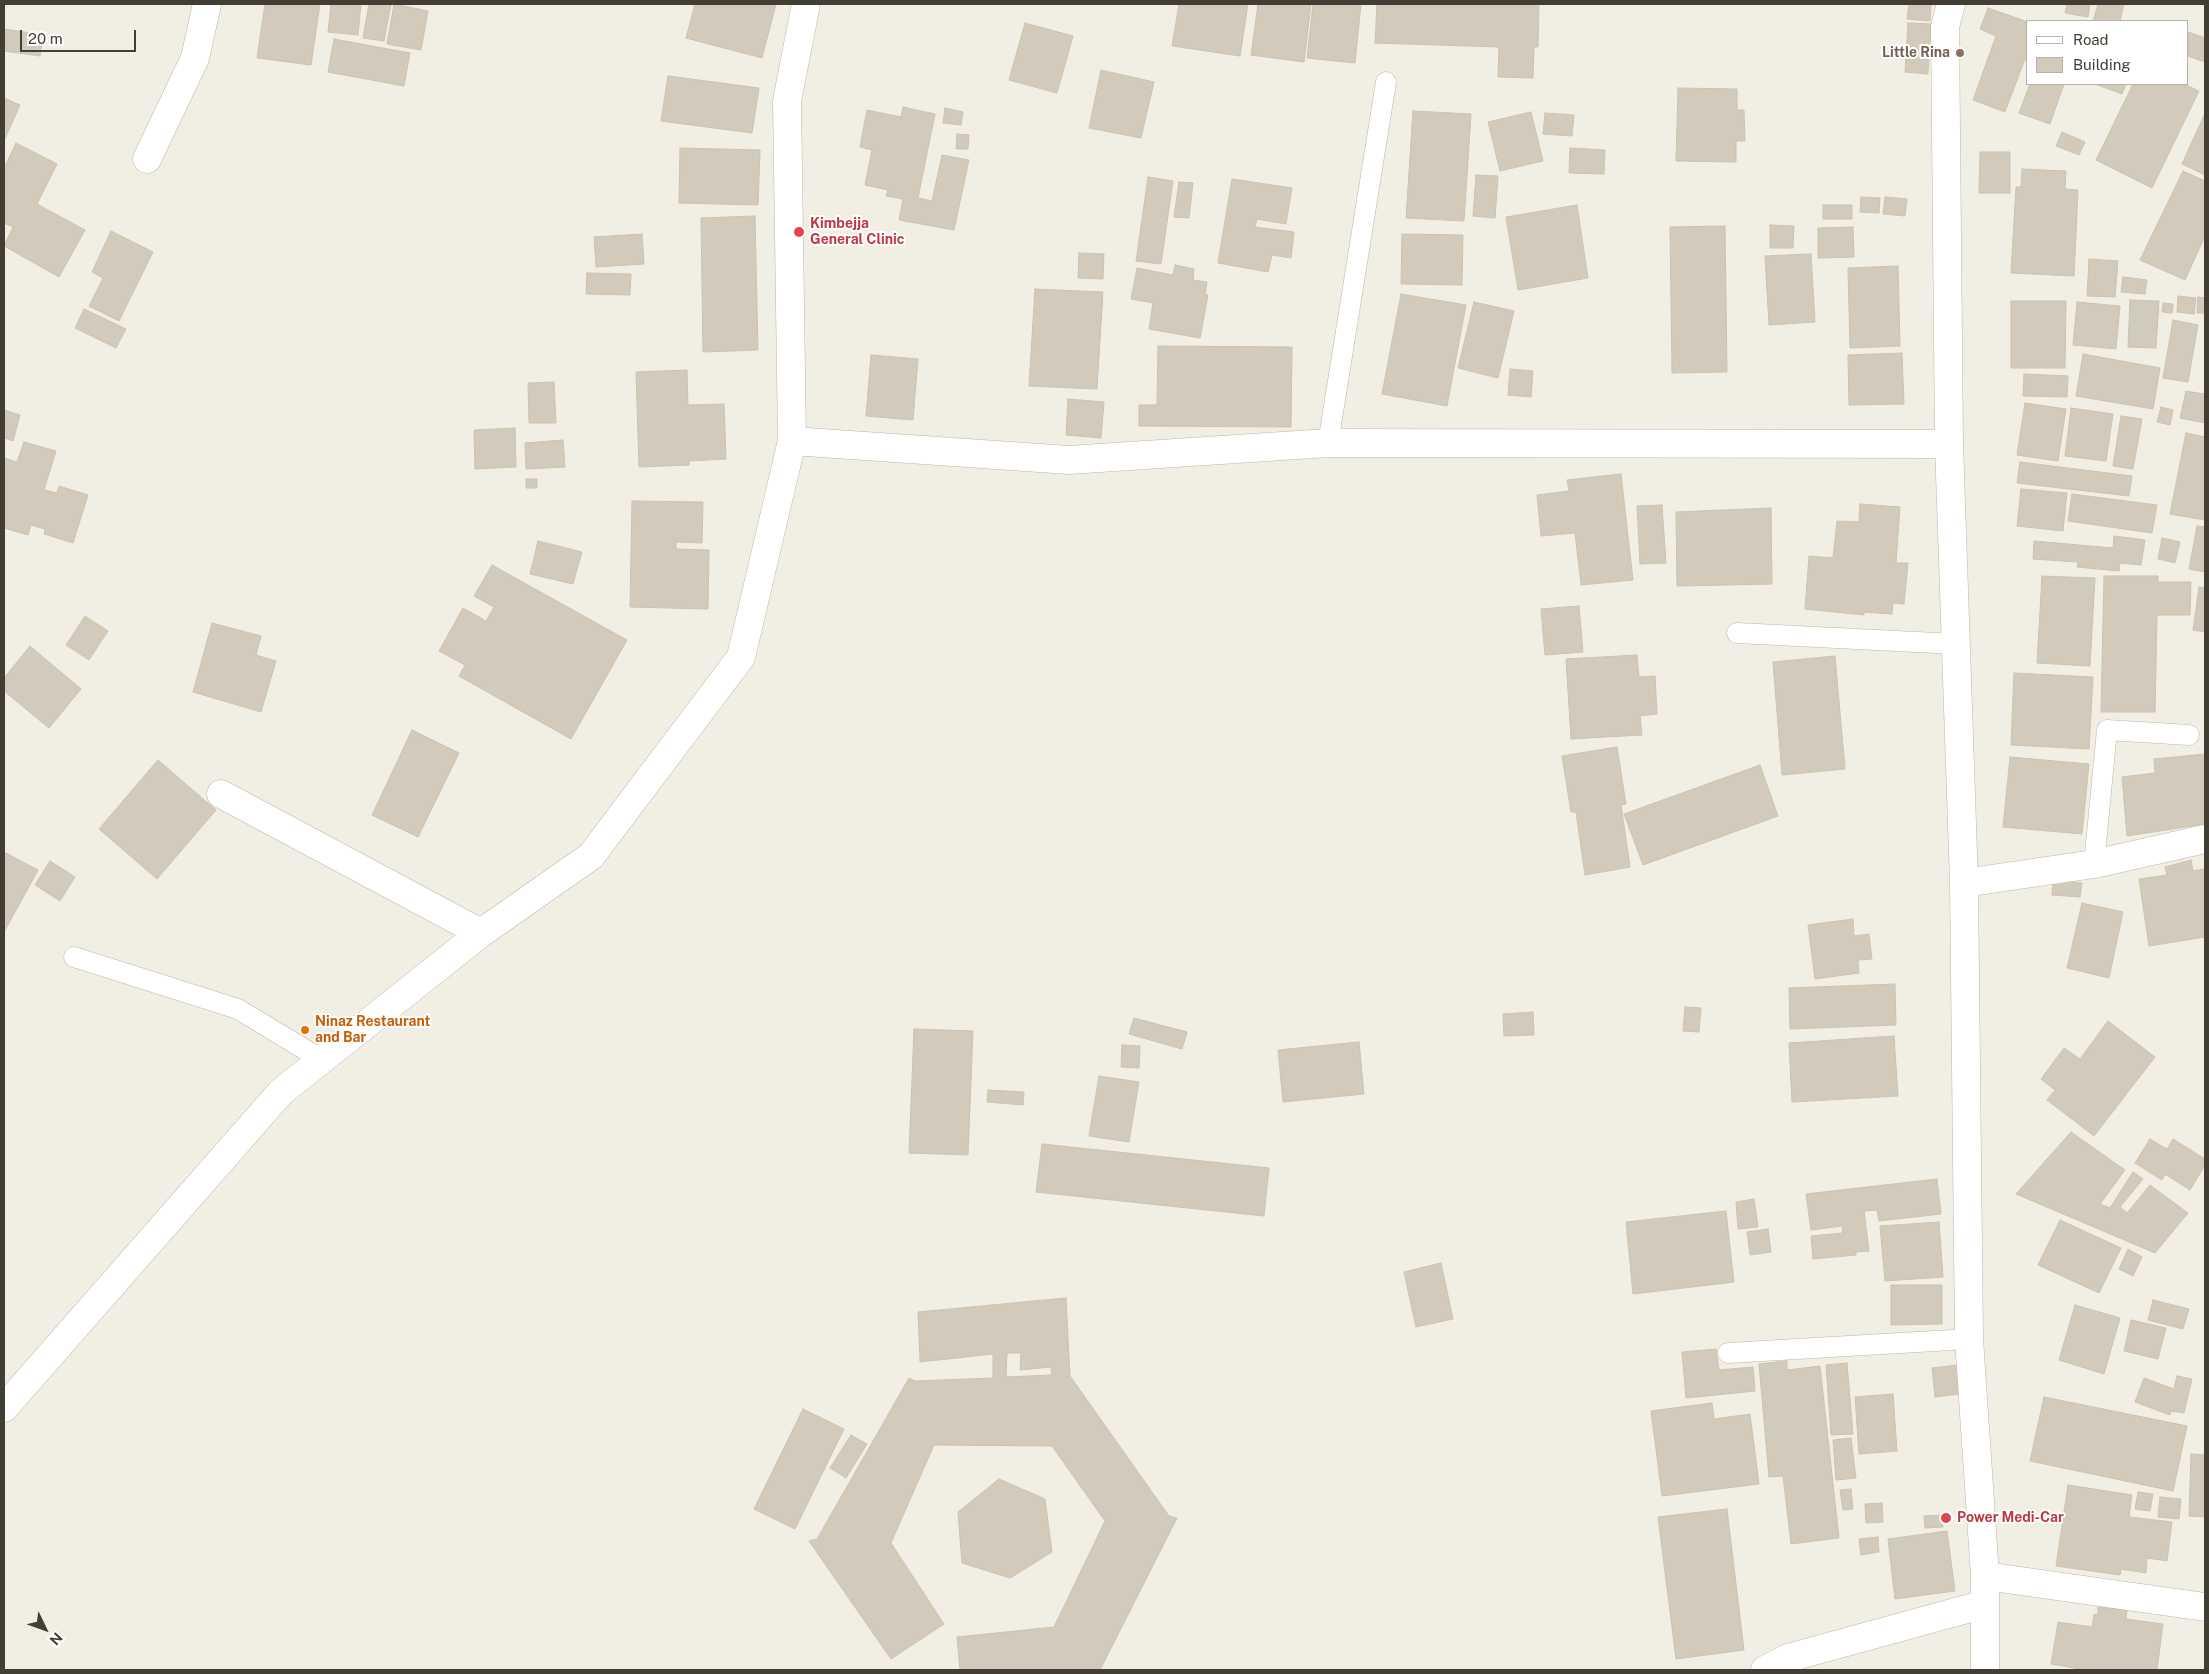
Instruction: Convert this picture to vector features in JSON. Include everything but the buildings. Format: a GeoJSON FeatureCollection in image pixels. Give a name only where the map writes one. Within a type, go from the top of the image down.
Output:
{"type":"FeatureCollection","features":[{"type":"Feature","properties":{"kind":"street"},"geometry":{"type":"LineString","coordinates":[[147,159],[195,58],[207,4]]}},
{"type":"Feature","properties":{"kind":"street"},"geometry":{"type":"LineString","coordinates":[[4,1408],[281,1092],[482,933],[590,856],[741,657],[792,440],[787,101],[806,4]]}},
{"type":"Feature","properties":{"kind":"street"},"geometry":{"type":"LineString","coordinates":[[1951,4],[1945,28],[1949,444],[1964,883],[1969,1339],[1985,1576],[1985,1670]]}},
{"type":"Feature","properties":{"kind":"street"},"geometry":{"type":"LineString","coordinates":[[792,440],[1069,460],[1328,443],[1949,444]]}},
{"type":"Feature","properties":{"kind":"street"},"geometry":{"type":"LineString","coordinates":[[221,794],[482,933]]}},
{"type":"Feature","properties":{"kind":"street"},"geometry":{"type":"LineString","coordinates":[[1964,883],[2094,864],[2205,839]]}},
{"type":"Feature","properties":{"kind":"street"},"geometry":{"type":"LineString","coordinates":[[1985,1576],[2205,1606]]}},
{"type":"Feature","properties":{"kind":"street"},"geometry":{"type":"LineString","coordinates":[[1766,1670],[1788,1658],[1985,1604]]}},
{"type":"Feature","properties":{"kind":"lane"},"geometry":{"type":"LineString","coordinates":[[1328,443],[1386,82]]}},
{"type":"Feature","properties":{"kind":"lane"},"geometry":{"type":"LineString","coordinates":[[1737,633],[1956,644]]}},
{"type":"Feature","properties":{"kind":"lane"},"geometry":{"type":"LineString","coordinates":[[2094,864],[2107,730],[2188,735]]}},
{"type":"Feature","properties":{"kind":"lane"},"geometry":{"type":"LineString","coordinates":[[74,957],[238,1009],[322,1060]]}},
{"type":"Feature","properties":{"kind":"lane"},"geometry":{"type":"LineString","coordinates":[[1728,1354],[1969,1339]]}},
{"type":"Feature","properties":{"kind":"place","name":"Little Rina"},"geometry":{"type":"Point","coordinates":[1960,53]}},
{"type":"Feature","properties":{"kind":"place","name":"Kimbejja General Clinic"},"geometry":{"type":"Point","coordinates":[799,232]}},
{"type":"Feature","properties":{"kind":"place","name":"Ninaz Restaurant and Bar"},"geometry":{"type":"Point","coordinates":[305,1030]}},
{"type":"Feature","properties":{"kind":"place","name":"Power Medi-Car"},"geometry":{"type":"Point","coordinates":[1946,1518]}}]}
